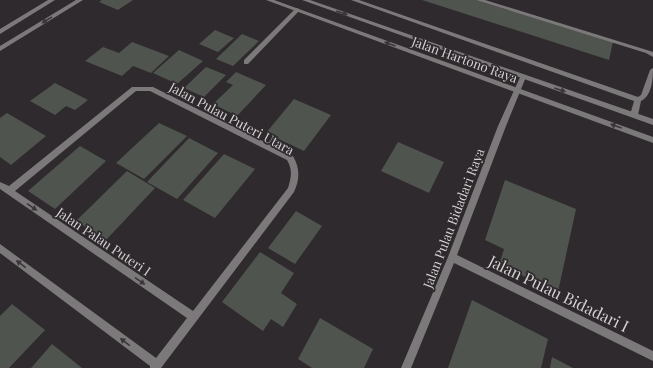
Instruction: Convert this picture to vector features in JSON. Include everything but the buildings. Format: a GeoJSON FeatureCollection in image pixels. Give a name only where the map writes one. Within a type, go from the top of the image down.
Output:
{"type":"FeatureCollection","features":[{"type":"Feature","properties":{"kind":"street"},"geometry":{"type":"LineString","coordinates":[[0,32],[52,0]]}},
{"type":"Feature","properties":{"kind":"street"},"geometry":{"type":"LineString","coordinates":[[0,49],[80,0]]}},
{"type":"Feature","properties":{"kind":"street","name":"Jalan Hartono Raya"},"geometry":{"type":"LineString","coordinates":[[269,0],[653,140]]}},
{"type":"Feature","properties":{"kind":"street","name":"Jalan Hartono Raya"},"geometry":{"type":"LineString","coordinates":[[305,0],[653,122]]}},
{"type":"Feature","properties":{"kind":"street"},"geometry":{"type":"LineString","coordinates":[[354,0],[638,100],[644,97],[653,70]]}},
{"type":"Feature","properties":{"kind":"street"},"geometry":{"type":"LineString","coordinates":[[479,0],[648,52],[653,55]]}},
{"type":"Feature","properties":{"kind":"street"},"geometry":{"type":"LineString","coordinates":[[246,62],[297,10]]}},
{"type":"Feature","properties":{"kind":"street","name":"Jalan Pulau Bidadari Raya"},"geometry":{"type":"LineString","coordinates":[[406,368],[452,257],[502,126],[523,77]]}},
{"type":"Feature","properties":{"kind":"street","name":"Jalan Pulau Puteri Utara"},"geometry":{"type":"LineString","coordinates":[[9,191],[134,89],[142,88],[151,88],[290,158],[294,165],[296,174],[291,190],[156,367]]}},
{"type":"Feature","properties":{"kind":"street"},"geometry":{"type":"LineString","coordinates":[[634,116],[638,100]]}},
{"type":"Feature","properties":{"kind":"street","name":"Jalan Palau Puteri I"},"geometry":{"type":"LineString","coordinates":[[0,185],[194,318]]}},
{"type":"Feature","properties":{"kind":"street"},"geometry":{"type":"LineString","coordinates":[[0,248],[156,367]]}},
{"type":"Feature","properties":{"kind":"street","name":"Jalan Pulau Bidadari I"},"geometry":{"type":"LineString","coordinates":[[452,257],[653,356]]}}]}
